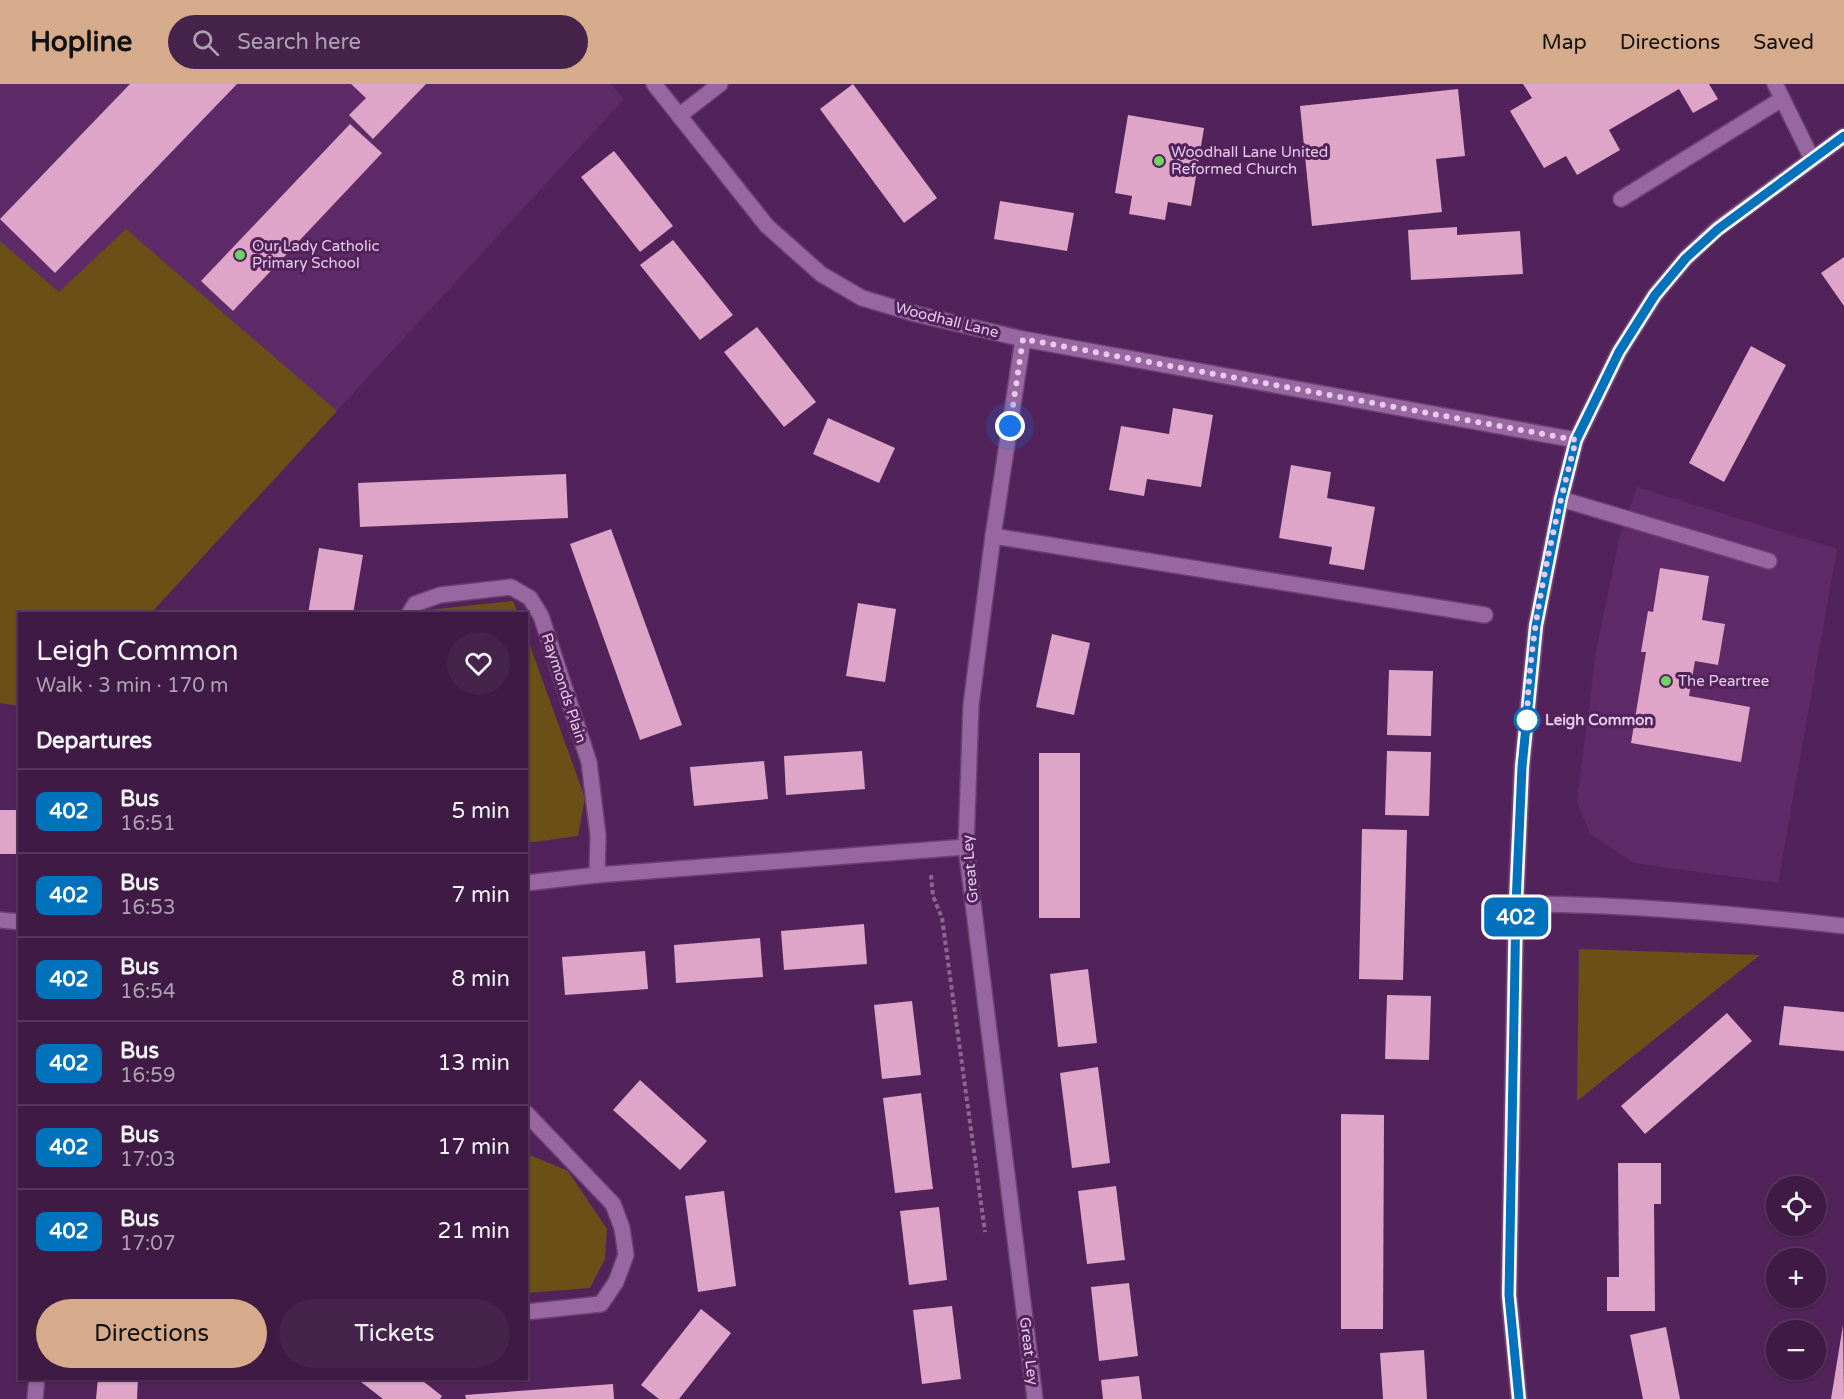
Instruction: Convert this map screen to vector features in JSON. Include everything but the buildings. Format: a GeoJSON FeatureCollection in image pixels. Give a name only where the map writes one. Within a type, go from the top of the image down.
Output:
{"type":"FeatureCollection","features":[{"type":"Feature","properties":{"kind":"street","name":"Woodhall Lane"},"geometry":{"type":"LineString","coordinates":[[654,84],[767,226],[822,274],[862,298],[916,314],[1023,339],[1576,440]]}},
{"type":"Feature","properties":{"kind":"street"},"geometry":{"type":"LineString","coordinates":[[680,115],[720,84]]}},
{"type":"Feature","properties":{"kind":"street"},"geometry":{"type":"LineString","coordinates":[[1775,84],[1812,159]]}},
{"type":"Feature","properties":{"kind":"street"},"geometry":{"type":"LineString","coordinates":[[1621,199],[1782,99]]}},
{"type":"Feature","properties":{"kind":"street"},"geometry":{"type":"LineString","coordinates":[[1519,1399],[1509,1295],[1516,904],[1522,767],[1536,626],[1561,499],[1576,440],[1619,352],[1655,295],[1678,267],[1718,229],[1844,136]]}},
{"type":"Feature","properties":{"kind":"street","name":"Great Ley"},"geometry":{"type":"LineString","coordinates":[[1023,339],[993,536],[971,705],[966,847],[1035,1399]]}},
{"type":"Feature","properties":{"kind":"street"},"geometry":{"type":"LineString","coordinates":[[1561,499],[1769,561]]}},
{"type":"Feature","properties":{"kind":"street"},"geometry":{"type":"LineString","coordinates":[[993,536],[1485,615]]}},
{"type":"Feature","properties":{"kind":"street","name":"Raymonds Plain"},"geometry":{"type":"LineString","coordinates":[[410,612],[415,604],[440,595],[511,587],[530,598],[541,616],[589,762],[598,835],[597,875]]}},
{"type":"Feature","properties":{"kind":"street"},"geometry":{"type":"LineString","coordinates":[[528,883],[597,875],[966,847]]}},
{"type":"Feature","properties":{"kind":"street"},"geometry":{"type":"LineString","coordinates":[[1516,904],[1583,904],[1844,926]]}},
{"type":"Feature","properties":{"kind":"street"},"geometry":{"type":"LineString","coordinates":[[0,920],[18,922]]}},
{"type":"Feature","properties":{"kind":"street"},"geometry":{"type":"LineString","coordinates":[[528,1115],[612,1204],[622,1228],[626,1255],[616,1282],[601,1304],[528,1312]]}},
{"type":"Feature","properties":{"kind":"street"},"geometry":{"type":"LineString","coordinates":[[35,1399],[37,1380]]}},
{"type":"Feature","properties":{"kind":"path"},"geometry":{"type":"LineString","coordinates":[[930,849],[933,896],[942,918],[986,1235]]}},
{"type":"Feature","properties":{"kind":"shaded area","name":"Our Lady Catholic Primary School"},"geometry":{"type":"Polygon","coordinates":[[[0,84],[611,84],[624,99],[152,612],[18,612],[18,706],[0,703],[0,84]]]}},
{"type":"Feature","properties":{"kind":"shaded area"},"geometry":{"type":"Polygon","coordinates":[[[126,229],[337,411],[152,612],[18,612],[18,706],[0,703],[0,241],[59,292],[126,229]]]}},
{"type":"Feature","properties":{"kind":"shaded area"},"geometry":{"type":"Polygon","coordinates":[[[1637,487],[1837,549],[1778,883],[1633,863],[1590,834],[1577,802],[1596,651],[1620,536],[1637,487]]]}},
{"type":"Feature","properties":{"kind":"shaded area"},"geometry":{"type":"Polygon","coordinates":[[[513,601],[518,612],[408,612],[513,601]]]}},
{"type":"Feature","properties":{"kind":"shaded area"},"geometry":{"type":"Polygon","coordinates":[[[528,640],[585,798],[578,836],[528,843],[528,640]]]}},
{"type":"Feature","properties":{"kind":"shaded area"},"geometry":{"type":"Polygon","coordinates":[[[1579,949],[1760,955],[1577,1101],[1579,949]]]}},
{"type":"Feature","properties":{"kind":"shaded area"},"geometry":{"type":"Polygon","coordinates":[[[528,1156],[568,1171],[607,1229],[605,1259],[590,1288],[528,1293],[528,1156]]]}},
{"type":"Feature","properties":{"kind":"bus line","name":"402"},"geometry":{"type":"LineString","coordinates":[[1519,1399],[1509,1295],[1516,904],[1522,767],[1536,626],[1561,499],[1576,440],[1619,352],[1655,295],[1686,258],[1718,229],[1844,136]]}},
{"type":"Feature","properties":{"kind":"place","name":"Woodhall Lane United Reformed Church"},"geometry":{"type":"Point","coordinates":[1159,161]}},
{"type":"Feature","properties":{"kind":"place","name":"Our Lady Catholic Primary School"},"geometry":{"type":"Point","coordinates":[240,255]}},
{"type":"Feature","properties":{"kind":"place","name":"The Peartree"},"geometry":{"type":"Point","coordinates":[1666,681]}},
{"type":"Feature","properties":{"kind":"place","name":"Leigh Common"},"geometry":{"type":"Point","coordinates":[1527,720]}},
{"type":"Feature","properties":{"kind":"route"},"geometry":{"type":"LineString","coordinates":[[1010,426],[1023,339],[1576,440],[1561,499],[1536,626],[1527,720]]}}]}
